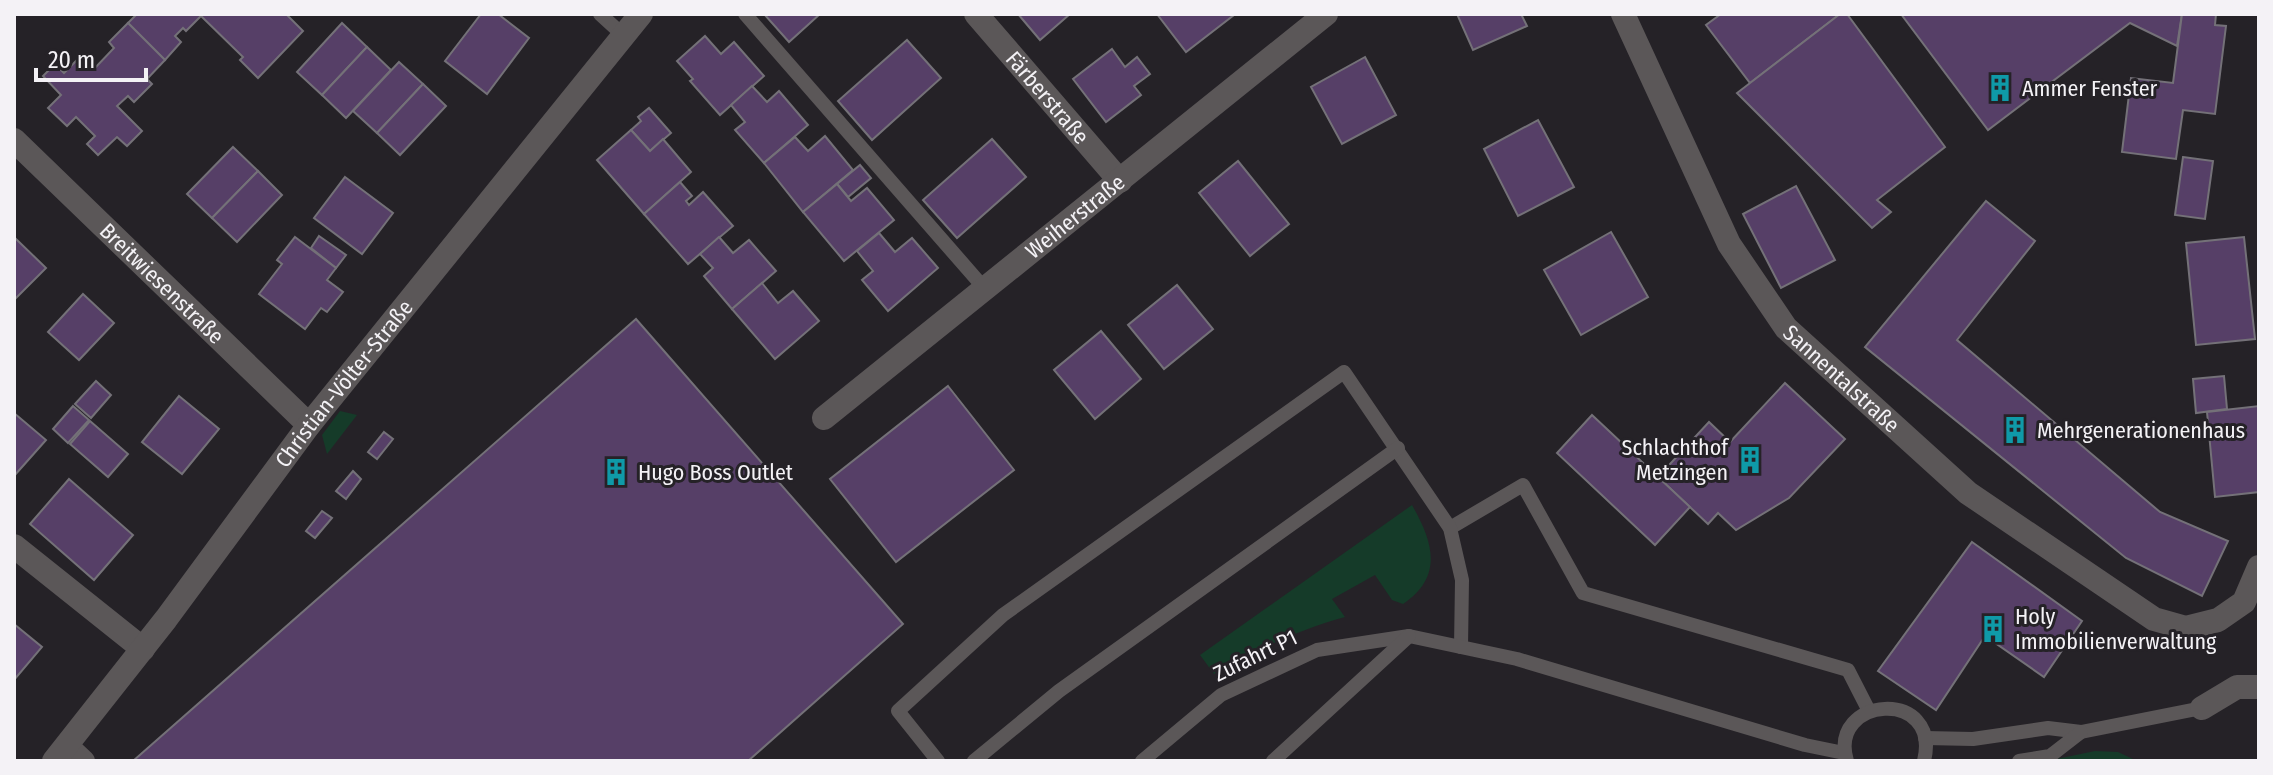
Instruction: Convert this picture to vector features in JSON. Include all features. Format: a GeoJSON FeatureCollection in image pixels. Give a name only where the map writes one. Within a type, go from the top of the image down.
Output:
{"type":"FeatureCollection","features":[{"type":"Feature","properties":{"kind":"street","name":"Christian-Völter-Straße"},"geometry":{"type":"LineString","coordinates":[[69,756],[143,649],[309,425],[641,14]]}},
{"type":"Feature","properties":{"kind":"street","name":"Färberstraße"},"geometry":{"type":"LineString","coordinates":[[976,14],[1120,181]]}},
{"type":"Feature","properties":{"kind":"street","name":"Weiherstraße"},"geometry":{"type":"LineString","coordinates":[[824,418],[1326,14]]}},
{"type":"Feature","properties":{"kind":"street","name":"Sannentalstraße"},"geometry":{"type":"LineString","coordinates":[[1623,14],[1729,244],[1786,328],[1968,493],[2154,619],[2186,628],[2218,620],[2244,602],[2259,567]]}},
{"type":"Feature","properties":{"kind":"street","name":"Breitwiesenstraße"},"geometry":{"type":"LineString","coordinates":[[14,140],[309,425]]}},
{"type":"Feature","properties":{"kind":"street"},"geometry":{"type":"LineString","coordinates":[[14,546],[143,649]]}},
{"type":"Feature","properties":{"kind":"street"},"geometry":{"type":"LineString","coordinates":[[2202,708],[2237,687],[2259,687]]}},
{"type":"Feature","properties":{"kind":"lane"},"geometry":{"type":"LineString","coordinates":[[600,14],[623,35]]}},
{"type":"Feature","properties":{"kind":"lane"},"geometry":{"type":"LineString","coordinates":[[745,14],[985,289]]}},
{"type":"Feature","properties":{"kind":"lane"},"geometry":{"type":"LineString","coordinates":[[938,761],[898,711],[1003,615],[1344,372],[1450,528],[1462,580],[1461,647]]}},
{"type":"Feature","properties":{"kind":"lane"},"geometry":{"type":"LineString","coordinates":[[974,761],[1059,691],[1398,448]]}},
{"type":"Feature","properties":{"kind":"lane"},"geometry":{"type":"LineString","coordinates":[[1450,528],[1523,485],[1583,593],[1848,670],[1869,711]]}},
{"type":"Feature","properties":{"kind":"lane"},"geometry":{"type":"LineString","coordinates":[[1273,761],[1409,636],[1517,659],[1846,757],[1846,740],[1855,721],[1869,711],[1885,707],[1900,709],[1921,727],[1925,738],[1924,761]]}},
{"type":"Feature","properties":{"kind":"lane","name":"Zufahrt P1"},"geometry":{"type":"LineString","coordinates":[[1142,761],[1221,695],[1317,650],[1409,636]]}},
{"type":"Feature","properties":{"kind":"lane"},"geometry":{"type":"LineString","coordinates":[[1925,738],[1973,739],[2048,728],[2081,732],[2202,708]]}},
{"type":"Feature","properties":{"kind":"lane"},"geometry":{"type":"LineString","coordinates":[[2019,761],[2050,756],[2081,732]]}},
{"type":"Feature","properties":{"kind":"green space"},"geometry":{"type":"Polygon","coordinates":[[[340,411],[357,415],[327,454],[322,435],[340,411]]]}},
{"type":"Feature","properties":{"kind":"green space"},"geometry":{"type":"Polygon","coordinates":[[[1412,505],[1425,532],[1431,558],[1425,582],[1416,593],[1403,604],[1392,600],[1375,575],[1332,599],[1345,617],[1278,641],[1214,674],[1200,655],[1412,505]]]}},
{"type":"Feature","properties":{"kind":"green space"},"geometry":{"type":"Polygon","coordinates":[[[2095,751],[2118,752],[2133,759],[2047,761],[2095,751]]]}},
{"type":"Feature","properties":{"kind":"building"},"geometry":{"type":"Polygon","coordinates":[[[137,14],[286,14],[303,31],[258,78],[240,60],[243,57],[201,16],[186,31],[183,28],[175,36],[181,42],[165,60],[128,23],[137,14]]]}},
{"type":"Feature","properties":{"kind":"building"},"geometry":{"type":"Polygon","coordinates":[[[481,14],[498,14],[529,38],[487,94],[445,61],[481,14]]]}},
{"type":"Feature","properties":{"kind":"building"},"geometry":{"type":"Polygon","coordinates":[[[764,14],[820,14],[789,42],[764,14]]]}},
{"type":"Feature","properties":{"kind":"building"},"geometry":{"type":"Polygon","coordinates":[[[1018,14],[1070,14],[1040,40],[1018,14]]]}},
{"type":"Feature","properties":{"kind":"building"},"geometry":{"type":"Polygon","coordinates":[[[1157,14],[1234,14],[1234,15],[1186,52],[1157,14]]]}},
{"type":"Feature","properties":{"kind":"building"},"geometry":{"type":"Polygon","coordinates":[[[1457,14],[1521,14],[1527,26],[1473,50],[1457,14]]]}},
{"type":"Feature","properties":{"kind":"building"},"geometry":{"type":"Polygon","coordinates":[[[1721,14],[1840,14],[1750,83],[1706,25],[1721,14]]]}},
{"type":"Feature","properties":{"kind":"building"},"geometry":{"type":"Polygon","coordinates":[[[1840,14],[1847,14],[1945,147],[1877,200],[1891,212],[1872,228],[1737,93],[1840,14]]]}},
{"type":"Feature","properties":{"kind":"building","name":"Ammer Fenster"},"geometry":{"type":"Polygon","coordinates":[[[1901,14],[2182,14],[2177,46],[2130,23],[1988,130],[1901,14]]]}},
{"type":"Feature","properties":{"kind":"building"},"geometry":{"type":"Polygon","coordinates":[[[2182,14],[2216,14],[2215,25],[2226,26],[2215,114],[2183,110],[2176,159],[2122,152],[2131,78],[2173,83],[2182,14]]]}},
{"type":"Feature","properties":{"kind":"building"},"geometry":{"type":"Polygon","coordinates":[[[128,23],[165,60],[147,79],[152,84],[134,102],[128,96],[117,106],[142,131],[127,146],[117,137],[98,155],[87,144],[95,136],[76,117],[67,126],[48,108],[61,95],[43,76],[55,64],[64,73],[81,56],[94,69],[114,48],[109,42],[128,23]]]}},
{"type":"Feature","properties":{"kind":"building"},"geometry":{"type":"Polygon","coordinates":[[[342,23],[367,47],[322,95],[297,72],[342,23]]]}},
{"type":"Feature","properties":{"kind":"building"},"geometry":{"type":"Polygon","coordinates":[[[705,36],[721,54],[734,42],[764,76],[720,115],[677,61],[705,36]]]}},
{"type":"Feature","properties":{"kind":"building"},"geometry":{"type":"Polygon","coordinates":[[[907,40],[941,78],[872,140],[838,101],[907,40]]]}},
{"type":"Feature","properties":{"kind":"building"},"geometry":{"type":"Polygon","coordinates":[[[367,47],[391,70],[346,118],[322,95],[367,47]]]}},
{"type":"Feature","properties":{"kind":"building"},"geometry":{"type":"Polygon","coordinates":[[[1112,49],[1125,67],[1137,57],[1150,74],[1134,86],[1141,95],[1106,122],[1073,79],[1112,49]]]}},
{"type":"Feature","properties":{"kind":"building"},"geometry":{"type":"Polygon","coordinates":[[[1365,57],[1396,115],[1342,144],[1311,87],[1365,57]]]}},
{"type":"Feature","properties":{"kind":"building"},"geometry":{"type":"Polygon","coordinates":[[[399,62],[423,84],[377,133],[353,111],[399,62]]]}},
{"type":"Feature","properties":{"kind":"building"},"geometry":{"type":"Polygon","coordinates":[[[423,84],[446,106],[400,155],[377,133],[423,84]]]}},
{"type":"Feature","properties":{"kind":"building"},"geometry":{"type":"Polygon","coordinates":[[[752,86],[767,102],[779,91],[808,125],[764,163],[735,130],[745,122],[731,105],[752,86]]]}},
{"type":"Feature","properties":{"kind":"building"},"geometry":{"type":"Polygon","coordinates":[[[649,108],[671,133],[650,151],[631,130],[641,121],[638,117],[649,108]]]}},
{"type":"Feature","properties":{"kind":"building"},"geometry":{"type":"Polygon","coordinates":[[[1538,120],[1574,187],[1518,216],[1484,149],[1538,120]]]}},
{"type":"Feature","properties":{"kind":"building"},"geometry":{"type":"Polygon","coordinates":[[[631,130],[650,151],[663,139],[691,172],[644,214],[597,160],[631,130]]]}},
{"type":"Feature","properties":{"kind":"building"},"geometry":{"type":"Polygon","coordinates":[[[825,136],[853,170],[803,212],[764,163],[795,137],[808,151],[825,136]]]}},
{"type":"Feature","properties":{"kind":"building"},"geometry":{"type":"Polygon","coordinates":[[[992,139],[1026,177],[957,238],[923,200],[992,139]]]}},
{"type":"Feature","properties":{"kind":"building"},"geometry":{"type":"Polygon","coordinates":[[[233,147],[258,171],[212,218],[187,194],[233,147]]]}},
{"type":"Feature","properties":{"kind":"building"},"geometry":{"type":"Polygon","coordinates":[[[2183,157],[2213,161],[2205,219],[2175,215],[2183,157]]]}},
{"type":"Feature","properties":{"kind":"building"},"geometry":{"type":"Polygon","coordinates":[[[1238,161],[1289,224],[1250,256],[1199,193],[1238,161]]]}},
{"type":"Feature","properties":{"kind":"building"},"geometry":{"type":"Polygon","coordinates":[[[860,165],[871,178],[848,197],[837,184],[860,165]]]}},
{"type":"Feature","properties":{"kind":"building"},"geometry":{"type":"Polygon","coordinates":[[[258,171],[282,195],[237,242],[212,218],[258,171]]]}},
{"type":"Feature","properties":{"kind":"building"},"geometry":{"type":"Polygon","coordinates":[[[345,177],[393,213],[362,254],[314,218],[345,177]]]}},
{"type":"Feature","properties":{"kind":"building"},"geometry":{"type":"Polygon","coordinates":[[[680,182],[692,196],[686,201],[689,205],[703,192],[733,226],[688,264],[644,214],[680,182]]]}},
{"type":"Feature","properties":{"kind":"building"},"geometry":{"type":"Polygon","coordinates":[[[837,184],[851,201],[867,188],[894,220],[844,261],[803,212],[837,184]]]}},
{"type":"Feature","properties":{"kind":"building"},"geometry":{"type":"Polygon","coordinates":[[[1796,186],[1835,260],[1781,288],[1743,214],[1796,186]]]}},
{"type":"Feature","properties":{"kind":"building","name":"Mehrgenerationenhaus"},"geometry":{"type":"Polygon","coordinates":[[[1986,201],[2035,241],[1957,340],[2160,512],[2228,541],[2202,596],[2126,558],[1865,347],[1986,201]]]}},
{"type":"Feature","properties":{"kind":"building"},"geometry":{"type":"Polygon","coordinates":[[[1611,232],[1648,297],[1581,335],[1544,270],[1611,232]]]}},
{"type":"Feature","properties":{"kind":"building"},"geometry":{"type":"Polygon","coordinates":[[[879,233],[895,252],[912,238],[938,268],[888,311],[862,280],[873,271],[857,251],[879,233]]]}},
{"type":"Feature","properties":{"kind":"building"},"geometry":{"type":"Polygon","coordinates":[[[319,236],[346,255],[336,268],[311,248],[319,236]]]}},
{"type":"Feature","properties":{"kind":"building"},"geometry":{"type":"Polygon","coordinates":[[[295,237],[336,268],[327,280],[343,292],[327,312],[321,308],[305,329],[259,294],[282,264],[277,260],[295,237]]]}},
{"type":"Feature","properties":{"kind":"building"},"geometry":{"type":"Polygon","coordinates":[[[719,237],[733,253],[749,240],[776,271],[732,309],[704,276],[713,268],[700,254],[719,237]]]}},
{"type":"Feature","properties":{"kind":"building"},"geometry":{"type":"Polygon","coordinates":[[[2244,237],[2255,339],[2196,345],[2186,243],[2244,237]]]}},
{"type":"Feature","properties":{"kind":"building"},"geometry":{"type":"Polygon","coordinates":[[[14,238],[46,268],[14,300],[14,238]]]}},
{"type":"Feature","properties":{"kind":"building"},"geometry":{"type":"Polygon","coordinates":[[[762,283],[778,303],[793,291],[819,321],[775,359],[732,309],[762,283]]]}},
{"type":"Feature","properties":{"kind":"building"},"geometry":{"type":"Polygon","coordinates":[[[1177,285],[1213,329],[1164,369],[1128,325],[1177,285]]]}},
{"type":"Feature","properties":{"kind":"building"},"geometry":{"type":"Polygon","coordinates":[[[83,294],[114,323],[79,360],[48,332],[83,294]]]}},
{"type":"Feature","properties":{"kind":"building","name":"Hugo Boss Outlet"},"geometry":{"type":"Polygon","coordinates":[[[636,319],[903,624],[748,761],[133,761],[636,319]]]}},
{"type":"Feature","properties":{"kind":"building"},"geometry":{"type":"Polygon","coordinates":[[[1101,331],[1141,379],[1095,419],[1054,370],[1101,331]]]}},
{"type":"Feature","properties":{"kind":"building"},"geometry":{"type":"Polygon","coordinates":[[[2224,376],[2227,409],[2196,413],[2193,379],[2224,376]]]}},
{"type":"Feature","properties":{"kind":"building"},"geometry":{"type":"Polygon","coordinates":[[[96,381],[111,395],[91,418],[75,404],[96,381]]]}},
{"type":"Feature","properties":{"kind":"building","name":"Schlachthof Metzingen"},"geometry":{"type":"Polygon","coordinates":[[[1785,383],[1845,439],[1789,498],[1736,530],[1718,513],[1708,524],[1658,477],[1709,422],[1730,442],[1785,383]]]}},
{"type":"Feature","properties":{"kind":"building"},"geometry":{"type":"Polygon","coordinates":[[[948,386],[1014,470],[896,562],[830,479],[948,386]]]}},
{"type":"Feature","properties":{"kind":"building"},"geometry":{"type":"Polygon","coordinates":[[[179,396],[219,429],[182,474],[142,442],[179,396]]]}},
{"type":"Feature","properties":{"kind":"building"},"geometry":{"type":"Polygon","coordinates":[[[73,406],[89,420],[68,443],[53,429],[73,406]]]}},
{"type":"Feature","properties":{"kind":"building"},"geometry":{"type":"Polygon","coordinates":[[[2259,406],[2259,492],[2215,497],[2207,412],[2259,406]]]}},
{"type":"Feature","properties":{"kind":"building"},"geometry":{"type":"Polygon","coordinates":[[[14,413],[46,440],[14,476],[14,413]]]}},
{"type":"Feature","properties":{"kind":"building"},"geometry":{"type":"Polygon","coordinates":[[[1592,415],[1690,507],[1655,545],[1557,453],[1592,415]]]}},
{"type":"Feature","properties":{"kind":"building"},"geometry":{"type":"Polygon","coordinates":[[[90,421],[128,454],[108,477],[70,444],[90,421]]]}},
{"type":"Feature","properties":{"kind":"building"},"geometry":{"type":"Polygon","coordinates":[[[384,432],[393,439],[377,459],[368,452],[384,432]]]}},
{"type":"Feature","properties":{"kind":"building"},"geometry":{"type":"Polygon","coordinates":[[[353,471],[361,479],[346,499],[336,491],[353,471]]]}},
{"type":"Feature","properties":{"kind":"building"},"geometry":{"type":"Polygon","coordinates":[[[69,479],[133,535],[94,580],[30,524],[69,479]]]}},
{"type":"Feature","properties":{"kind":"building"},"geometry":{"type":"Polygon","coordinates":[[[322,511],[332,518],[315,538],[306,531],[322,511]]]}},
{"type":"Feature","properties":{"kind":"building","name":"Holy Immobilienverwaltung"},"geometry":{"type":"Polygon","coordinates":[[[1972,542],[2082,621],[2044,677],[1985,636],[1936,710],[1878,671],[1972,542]]]}},
{"type":"Feature","properties":{"kind":"building"},"geometry":{"type":"Polygon","coordinates":[[[14,624],[42,647],[14,680],[14,624]]]}},
{"type":"Feature","properties":{"kind":"place","name":"Ammer Fenster"},"geometry":{"type":"Point","coordinates":[2000,88]}},
{"type":"Feature","properties":{"kind":"place","name":"Mehrgenerationenhaus"},"geometry":{"type":"Point","coordinates":[2015,430]}},
{"type":"Feature","properties":{"kind":"place","name":"Schlachthof Metzingen"},"geometry":{"type":"Point","coordinates":[1750,460]}},
{"type":"Feature","properties":{"kind":"place","name":"Hugo Boss Outlet"},"geometry":{"type":"Point","coordinates":[616,472]}},
{"type":"Feature","properties":{"kind":"place","name":"Holy Immobilienverwaltung"},"geometry":{"type":"Point","coordinates":[1993,629]}}]}
